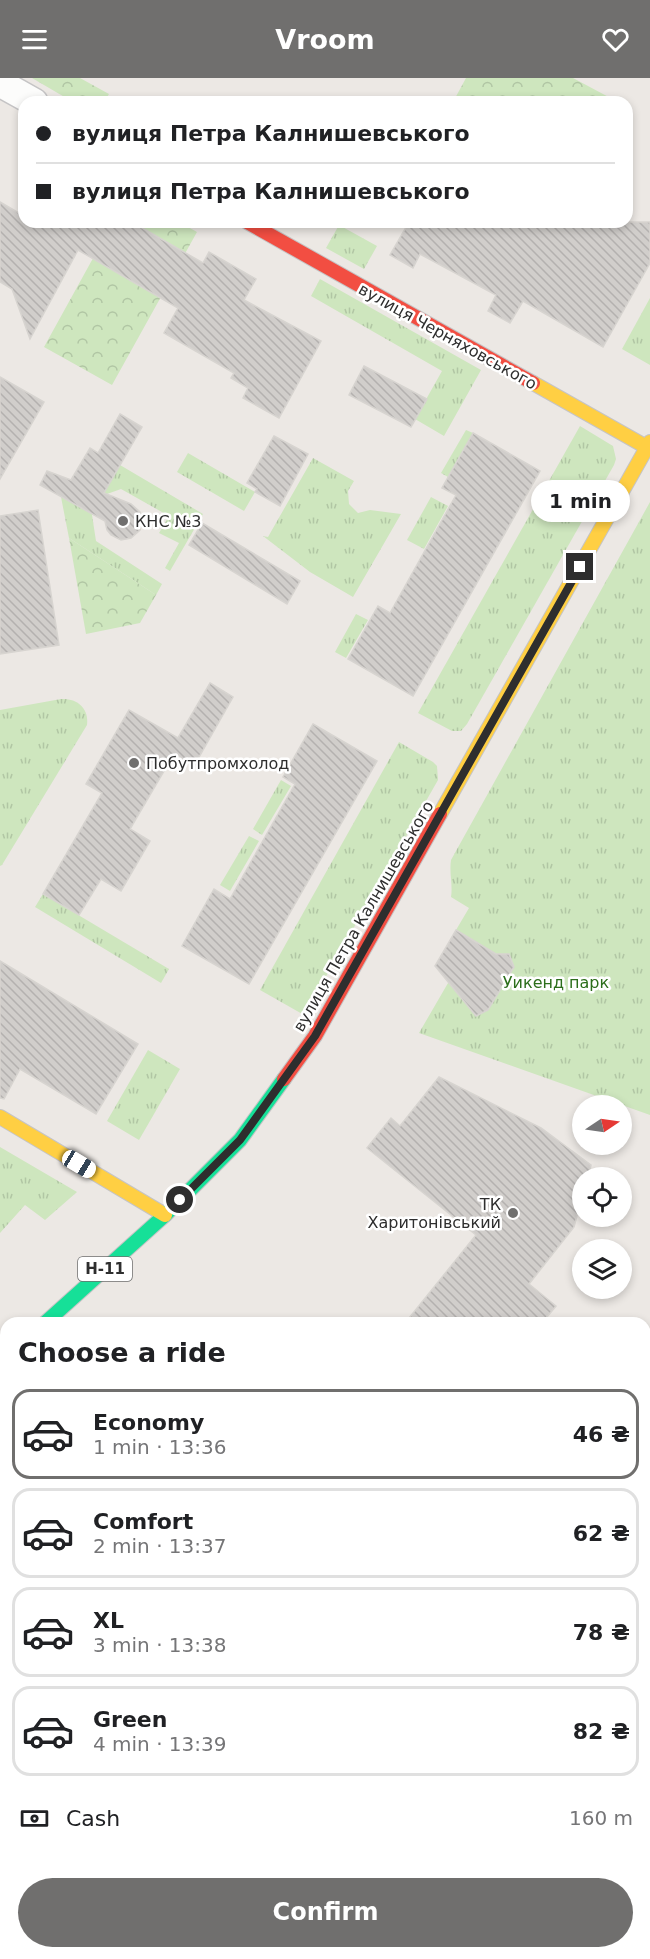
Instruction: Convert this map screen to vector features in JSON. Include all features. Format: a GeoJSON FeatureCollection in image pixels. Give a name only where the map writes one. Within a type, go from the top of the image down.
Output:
{"type":"FeatureCollection","features":[{"type":"Feature","properties":{"kind":"main road","name":"вулиця Черняховського"},"geometry":{"type":"LineString","coordinates":[[258,228],[649,446]]}},
{"type":"Feature","properties":{"kind":"main road","name":"вулиця Петра Калнишевського"},"geometry":{"type":"LineString","coordinates":[[165,1215],[240,1140],[315,1036],[649,446]]}},
{"type":"Feature","properties":{"kind":"main road"},"geometry":{"type":"LineString","coordinates":[[0,1117],[165,1215]]}},
{"type":"Feature","properties":{"kind":"main road","name":"Н-11"},"geometry":{"type":"LineString","coordinates":[[52,1317],[165,1215]]}},
{"type":"Feature","properties":{"kind":"street"},"geometry":{"type":"LineString","coordinates":[[0,83],[23,96]]}},
{"type":"Feature","properties":{"kind":"green space"},"geometry":{"type":"Polygon","coordinates":[[[32,78],[80,78],[109,94],[108,96],[63,96],[32,78]]]}},
{"type":"Feature","properties":{"kind":"green space"},"geometry":{"type":"Polygon","coordinates":[[[466,78],[573,78],[607,96],[456,96],[466,78]]]}},
{"type":"Feature","properties":{"kind":"green space"},"geometry":{"type":"Polygon","coordinates":[[[110,228],[138,228],[114,271],[146,290],[172,245],[141,228],[190,228],[197,232],[112,385],[44,347],[110,228]]]}},
{"type":"Feature","properties":{"kind":"green space"},"geometry":{"type":"Polygon","coordinates":[[[337,228],[344,228],[377,246],[364,269],[326,248],[337,228]]]}},
{"type":"Feature","properties":{"kind":"green space"},"geometry":{"type":"Polygon","coordinates":[[[320,279],[481,370],[444,436],[415,419],[442,371],[311,296],[320,279]]]}},
{"type":"Feature","properties":{"kind":"green space"},"geometry":{"type":"Polygon","coordinates":[[[650,298],[650,365],[622,349],[650,298]]]}},
{"type":"Feature","properties":{"kind":"green space"},"geometry":{"type":"Polygon","coordinates":[[[580,426],[613,446],[616,459],[614,465],[467,724],[461,731],[452,731],[418,713],[580,426]]]}},
{"type":"Feature","properties":{"kind":"green space"},"geometry":{"type":"Polygon","coordinates":[[[466,430],[473,433],[448,477],[441,473],[466,430]]]}},
{"type":"Feature","properties":{"kind":"green space"},"geometry":{"type":"Polygon","coordinates":[[[188,453],[255,492],[244,511],[177,472],[188,453]]]}},
{"type":"Feature","properties":{"kind":"green space"},"geometry":{"type":"Polygon","coordinates":[[[313,458],[354,481],[348,491],[349,504],[358,513],[370,510],[401,514],[353,597],[310,572],[263,536],[268,537],[313,458]]]}},
{"type":"Feature","properties":{"kind":"green space"},"geometry":{"type":"Polygon","coordinates":[[[120,465],[203,514],[170,571],[165,568],[179,543],[159,533],[169,516],[121,489],[107,494],[92,515],[96,541],[162,584],[156,595],[69,538],[61,497],[92,514],[120,465]]]}},
{"type":"Feature","properties":{"kind":"green space"},"geometry":{"type":"Polygon","coordinates":[[[431,497],[448,506],[424,549],[407,540],[431,497]]]}},
{"type":"Feature","properties":{"kind":"green space","name":"Уикенд парк"},"geometry":{"type":"Polygon","coordinates":[[[650,502],[650,1115],[632,1109],[632,1095],[594,1095],[419,1033],[473,940],[456,930],[469,908],[451,897],[451,860],[650,502]]]}},
{"type":"Feature","properties":{"kind":"green space"},"geometry":{"type":"Polygon","coordinates":[[[69,538],[156,595],[140,623],[86,634],[69,538]]]}},
{"type":"Feature","properties":{"kind":"green space"},"geometry":{"type":"Polygon","coordinates":[[[356,614],[368,620],[346,658],[335,652],[356,614]]]}},
{"type":"Feature","properties":{"kind":"green space"},"geometry":{"type":"Polygon","coordinates":[[[61,699],[73,700],[84,709],[87,725],[0,866],[0,710],[61,699]]]}},
{"type":"Feature","properties":{"kind":"green space"},"geometry":{"type":"Polygon","coordinates":[[[399,742],[433,762],[437,766],[438,780],[304,1015],[260,990],[399,742]]]}},
{"type":"Feature","properties":{"kind":"green space"},"geometry":{"type":"Polygon","coordinates":[[[281,780],[291,786],[262,835],[253,829],[281,780]]]}},
{"type":"Feature","properties":{"kind":"green space"},"geometry":{"type":"Polygon","coordinates":[[[249,836],[259,841],[230,891],[220,885],[249,836]]]}},
{"type":"Feature","properties":{"kind":"green space"},"geometry":{"type":"Polygon","coordinates":[[[43,894],[169,969],[161,983],[35,907],[43,894]]]}},
{"type":"Feature","properties":{"kind":"green space"},"geometry":{"type":"Polygon","coordinates":[[[148,1050],[180,1069],[139,1140],[107,1121],[148,1050]]]}},
{"type":"Feature","properties":{"kind":"green space"},"geometry":{"type":"Polygon","coordinates":[[[0,1147],[77,1192],[45,1220],[25,1205],[0,1233],[0,1147]]]}},
{"type":"Feature","properties":{"kind":"building"},"geometry":{"type":"Polygon","coordinates":[[[0,202],[18,212],[18,228],[142,228],[203,263],[209,252],[256,279],[244,300],[321,341],[279,418],[243,398],[248,388],[231,378],[234,373],[164,333],[178,308],[78,250],[30,339],[12,289],[0,282],[0,202]]]}},
{"type":"Feature","properties":{"kind":"building"},"geometry":{"type":"Polygon","coordinates":[[[633,222],[650,222],[650,263],[603,347],[523,301],[510,323],[488,311],[496,295],[420,254],[413,268],[390,255],[406,228],[633,228],[633,222]]]}},
{"type":"Feature","properties":{"kind":"building"},"geometry":{"type":"Polygon","coordinates":[[[364,366],[427,399],[411,427],[349,395],[364,366]]]}},
{"type":"Feature","properties":{"kind":"building"},"geometry":{"type":"Polygon","coordinates":[[[0,377],[44,402],[0,479],[0,377]]]}},
{"type":"Feature","properties":{"kind":"building"},"geometry":{"type":"Polygon","coordinates":[[[120,414],[142,427],[104,493],[131,504],[140,512],[142,521],[140,530],[131,538],[121,540],[111,535],[105,521],[40,485],[47,471],[71,480],[90,448],[98,453],[120,414]]]}},
{"type":"Feature","properties":{"kind":"building"},"geometry":{"type":"Polygon","coordinates":[[[473,433],[540,471],[413,696],[348,659],[378,606],[390,613],[456,495],[442,488],[473,433]]]}},
{"type":"Feature","properties":{"kind":"building"},"geometry":{"type":"Polygon","coordinates":[[[274,436],[308,454],[280,506],[255,492],[257,489],[247,483],[274,436]]]}},
{"type":"Feature","properties":{"kind":"building"},"geometry":{"type":"Polygon","coordinates":[[[38,510],[59,645],[0,654],[0,516],[38,510]]]}},
{"type":"Feature","properties":{"kind":"building"},"geometry":{"type":"Polygon","coordinates":[[[202,523],[300,581],[287,604],[189,545],[202,523]]]}},
{"type":"Feature","properties":{"kind":"building"},"geometry":{"type":"Polygon","coordinates":[[[210,683],[233,697],[194,766],[174,754],[130,829],[150,841],[121,891],[101,879],[79,915],[43,894],[102,793],[86,784],[129,710],[178,738],[210,683]]]}},
{"type":"Feature","properties":{"kind":"building"},"geometry":{"type":"Polygon","coordinates":[[[313,724],[377,761],[249,984],[182,946],[214,889],[230,899],[295,784],[283,777],[313,724]]]}},
{"type":"Feature","properties":{"kind":"building"},"geometry":{"type":"Polygon","coordinates":[[[456,930],[496,954],[509,954],[514,967],[488,1010],[476,1016],[435,966],[456,930]]]}},
{"type":"Feature","properties":{"kind":"building"},"geometry":{"type":"Polygon","coordinates":[[[0,961],[138,1044],[96,1114],[20,1069],[4,1099],[0,1098],[0,961]]]}},
{"type":"Feature","properties":{"kind":"building","name":"ТК Харитонівський"},"geometry":{"type":"Polygon","coordinates":[[[439,1077],[541,1128],[572,1151],[572,1155],[577,1155],[591,1165],[591,1167],[572,1167],[572,1227],[574,1227],[529,1284],[556,1306],[547,1317],[410,1317],[476,1235],[367,1148],[391,1118],[400,1126],[439,1077]]]}},
{"type":"Feature","properties":{"kind":"traffic: fast"},"geometry":{"type":"LineString","coordinates":[[52,1317],[165,1215],[240,1140],[284,1079]]}},
{"type":"Feature","properties":{"kind":"traffic: slow"},"geometry":{"type":"LineString","coordinates":[[533,383],[650,449]]}},
{"type":"Feature","properties":{"kind":"traffic: slow"},"geometry":{"type":"LineString","coordinates":[[440,814],[650,442]]}},
{"type":"Feature","properties":{"kind":"traffic: slow"},"geometry":{"type":"LineString","coordinates":[[0,1117],[165,1215]]}},
{"type":"Feature","properties":{"kind":"traffic: jam"},"geometry":{"type":"LineString","coordinates":[[258,228],[533,383]]}},
{"type":"Feature","properties":{"kind":"traffic: jam"},"geometry":{"type":"LineString","coordinates":[[284,1079],[315,1036],[440,814]]}},
{"type":"Feature","properties":{"kind":"place","name":"КНС №3"},"geometry":{"type":"Point","coordinates":[123,521]}},
{"type":"Feature","properties":{"kind":"place","name":"Побутпромхолод"},"geometry":{"type":"Point","coordinates":[134,763]}},
{"type":"Feature","properties":{"kind":"place","name":"ТК Харитонівський"},"geometry":{"type":"Point","coordinates":[513,1213]}},
{"type":"Feature","properties":{"kind":"route"},"geometry":{"type":"LineString","coordinates":[[180,1200],[240,1140],[315,1036],[580,567]]}}]}
